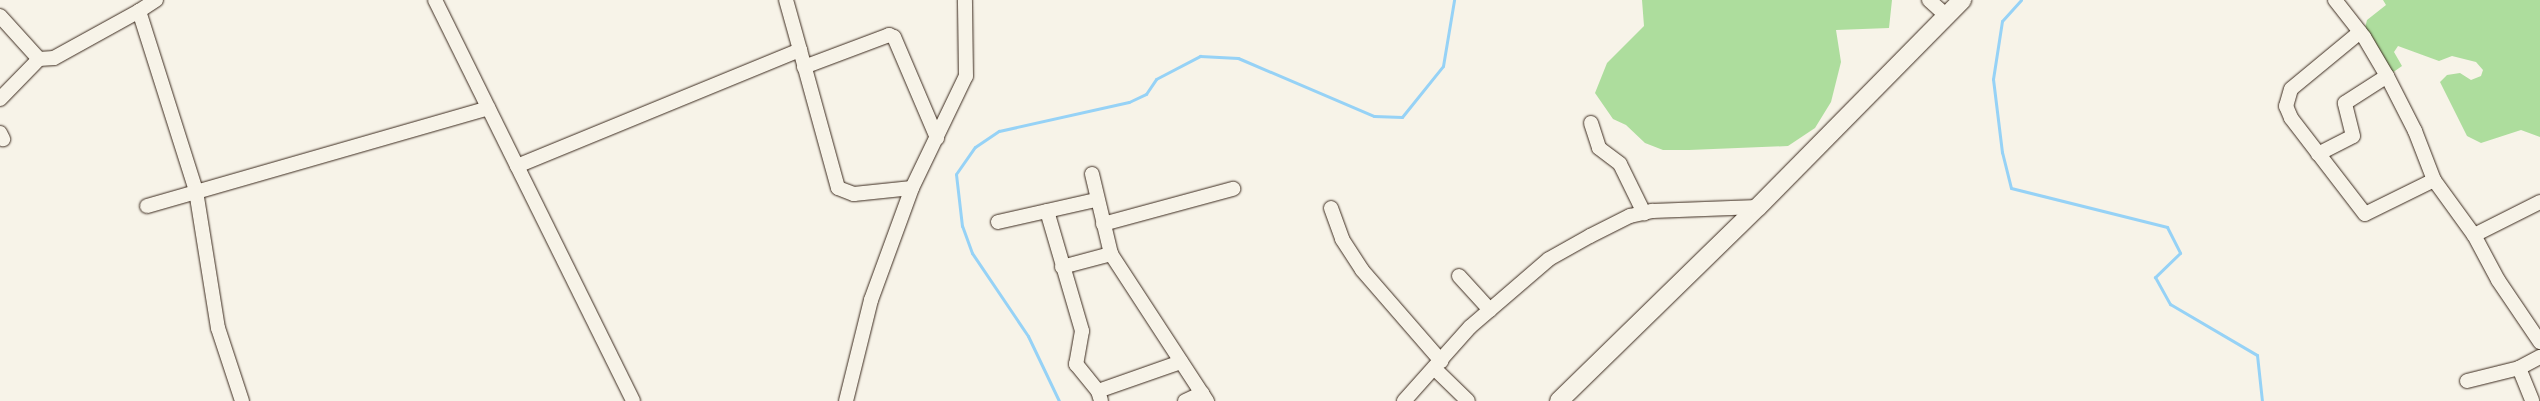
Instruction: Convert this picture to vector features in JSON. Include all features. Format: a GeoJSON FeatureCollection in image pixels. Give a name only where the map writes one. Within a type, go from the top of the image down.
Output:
{"type":"FeatureCollection","features":[{"type":"Feature","properties":{"kind":"main road"},"geometry":{"type":"LineString","coordinates":[[1559,401],[1758,207],[1962,0]]}},
{"type":"Feature","properties":{"kind":"street"},"geometry":{"type":"LineString","coordinates":[[0,99],[39,59],[54,58],[156,0]]}},
{"type":"Feature","properties":{"kind":"street"},"geometry":{"type":"LineString","coordinates":[[435,0],[632,401]]}},
{"type":"Feature","properties":{"kind":"street"},"geometry":{"type":"LineString","coordinates":[[786,0],[838,188],[854,194],[912,188]]}},
{"type":"Feature","properties":{"kind":"street"},"geometry":{"type":"LineString","coordinates":[[846,401],[871,300],[912,188],[966,76],[965,0]]}},
{"type":"Feature","properties":{"kind":"street"},"geometry":{"type":"LineString","coordinates":[[1929,0],[1946,16]]}},
{"type":"Feature","properties":{"kind":"street"},"geometry":{"type":"LineString","coordinates":[[2335,0],[2360,32],[2387,76],[2415,131],[2434,180],[2474,235],[2498,280],[2540,342]]}},
{"type":"Feature","properties":{"kind":"street"},"geometry":{"type":"LineString","coordinates":[[139,11],[196,191],[218,328],[242,401]]}},
{"type":"Feature","properties":{"kind":"street"},"geometry":{"type":"LineString","coordinates":[[2,23],[39,59]]}},
{"type":"Feature","properties":{"kind":"street"},"geometry":{"type":"LineString","coordinates":[[2360,32],[2297,83],[2286,97],[2291,118],[2365,214],[2434,180]]}},
{"type":"Feature","properties":{"kind":"street"},"geometry":{"type":"LineString","coordinates":[[804,67],[889,36],[894,37],[936,138]]}},
{"type":"Feature","properties":{"kind":"street"},"geometry":{"type":"LineString","coordinates":[[517,166],[800,50]]}},
{"type":"Feature","properties":{"kind":"street"},"geometry":{"type":"LineString","coordinates":[[2318,154],[2353,136],[2345,104],[2387,76]]}},
{"type":"Feature","properties":{"kind":"street"},"geometry":{"type":"LineString","coordinates":[[147,206],[488,108]]}},
{"type":"Feature","properties":{"kind":"street"},"geometry":{"type":"LineString","coordinates":[[1591,123],[1599,148],[1620,164],[1644,213]]}},
{"type":"Feature","properties":{"kind":"street"},"geometry":{"type":"LineString","coordinates":[[1092,174],[1096,200],[1111,254],[1205,397],[1185,401]]}},
{"type":"Feature","properties":{"kind":"street"},"geometry":{"type":"LineString","coordinates":[[1103,224],[1233,190]]}},
{"type":"Feature","properties":{"kind":"street"},"geometry":{"type":"LineString","coordinates":[[998,222],[1096,200]]}},
{"type":"Feature","properties":{"kind":"street"},"geometry":{"type":"LineString","coordinates":[[2474,235],[2540,202]]}},
{"type":"Feature","properties":{"kind":"street"},"geometry":{"type":"LineString","coordinates":[[1404,401],[1490,310],[1549,259],[1630,216],[1690,207],[1758,207]]}},
{"type":"Feature","properties":{"kind":"street"},"geometry":{"type":"LineString","coordinates":[[1331,208],[1342,239],[1362,270],[1468,401]]}},
{"type":"Feature","properties":{"kind":"street"},"geometry":{"type":"LineString","coordinates":[[1047,211],[1082,331],[1076,364],[1100,396],[1181,362]]}},
{"type":"Feature","properties":{"kind":"street"},"geometry":{"type":"LineString","coordinates":[[1062,267],[1111,254]]}},
{"type":"Feature","properties":{"kind":"street"},"geometry":{"type":"LineString","coordinates":[[1460,276],[1490,310]]}},
{"type":"Feature","properties":{"kind":"street"},"geometry":{"type":"LineString","coordinates":[[2467,381],[2519,368],[2540,357]]}},
{"type":"Feature","properties":{"kind":"street"},"geometry":{"type":"LineString","coordinates":[[2519,368],[2532,401]]}},
{"type":"Feature","properties":{"kind":"green space"},"geometry":{"type":"Polygon","coordinates":[[[1642,0],[1892,0],[1889,28],[1836,30],[1841,62],[1831,102],[1815,128],[1788,146],[1663,150],[1645,143],[1626,125],[1613,119],[1595,93],[1607,63],[1644,26],[1642,0]]]}},
{"type":"Feature","properties":{"kind":"green space"},"geometry":{"type":"Polygon","coordinates":[[[2383,0],[2540,0],[2540,137],[2521,130],[2481,143],[2467,136],[2440,82],[2447,75],[2460,73],[2471,80],[2481,76],[2483,70],[2476,62],[2452,56],[2439,61],[2398,46],[2394,52],[2402,66],[2392,73],[2365,28],[2367,20],[2386,5],[2383,0]]]}},
{"type":"Feature","properties":{"kind":"waterway"},"geometry":{"type":"LineString","coordinates":[[1059,401],[1028,336],[972,253],[962,226],[956,174],[975,147],[999,131],[1129,102],[1146,94],[1156,79],[1200,56],[1238,58],[1374,116],[1402,117],[1443,66],[1454,0]]}},
{"type":"Feature","properties":{"kind":"waterway"},"geometry":{"type":"LineString","coordinates":[[2021,0],[2002,21],[1993,79],[2002,152],[2011,188],[2167,227],[2180,253],[2155,277],[2170,304],[2257,355],[2262,401]]}}]}
